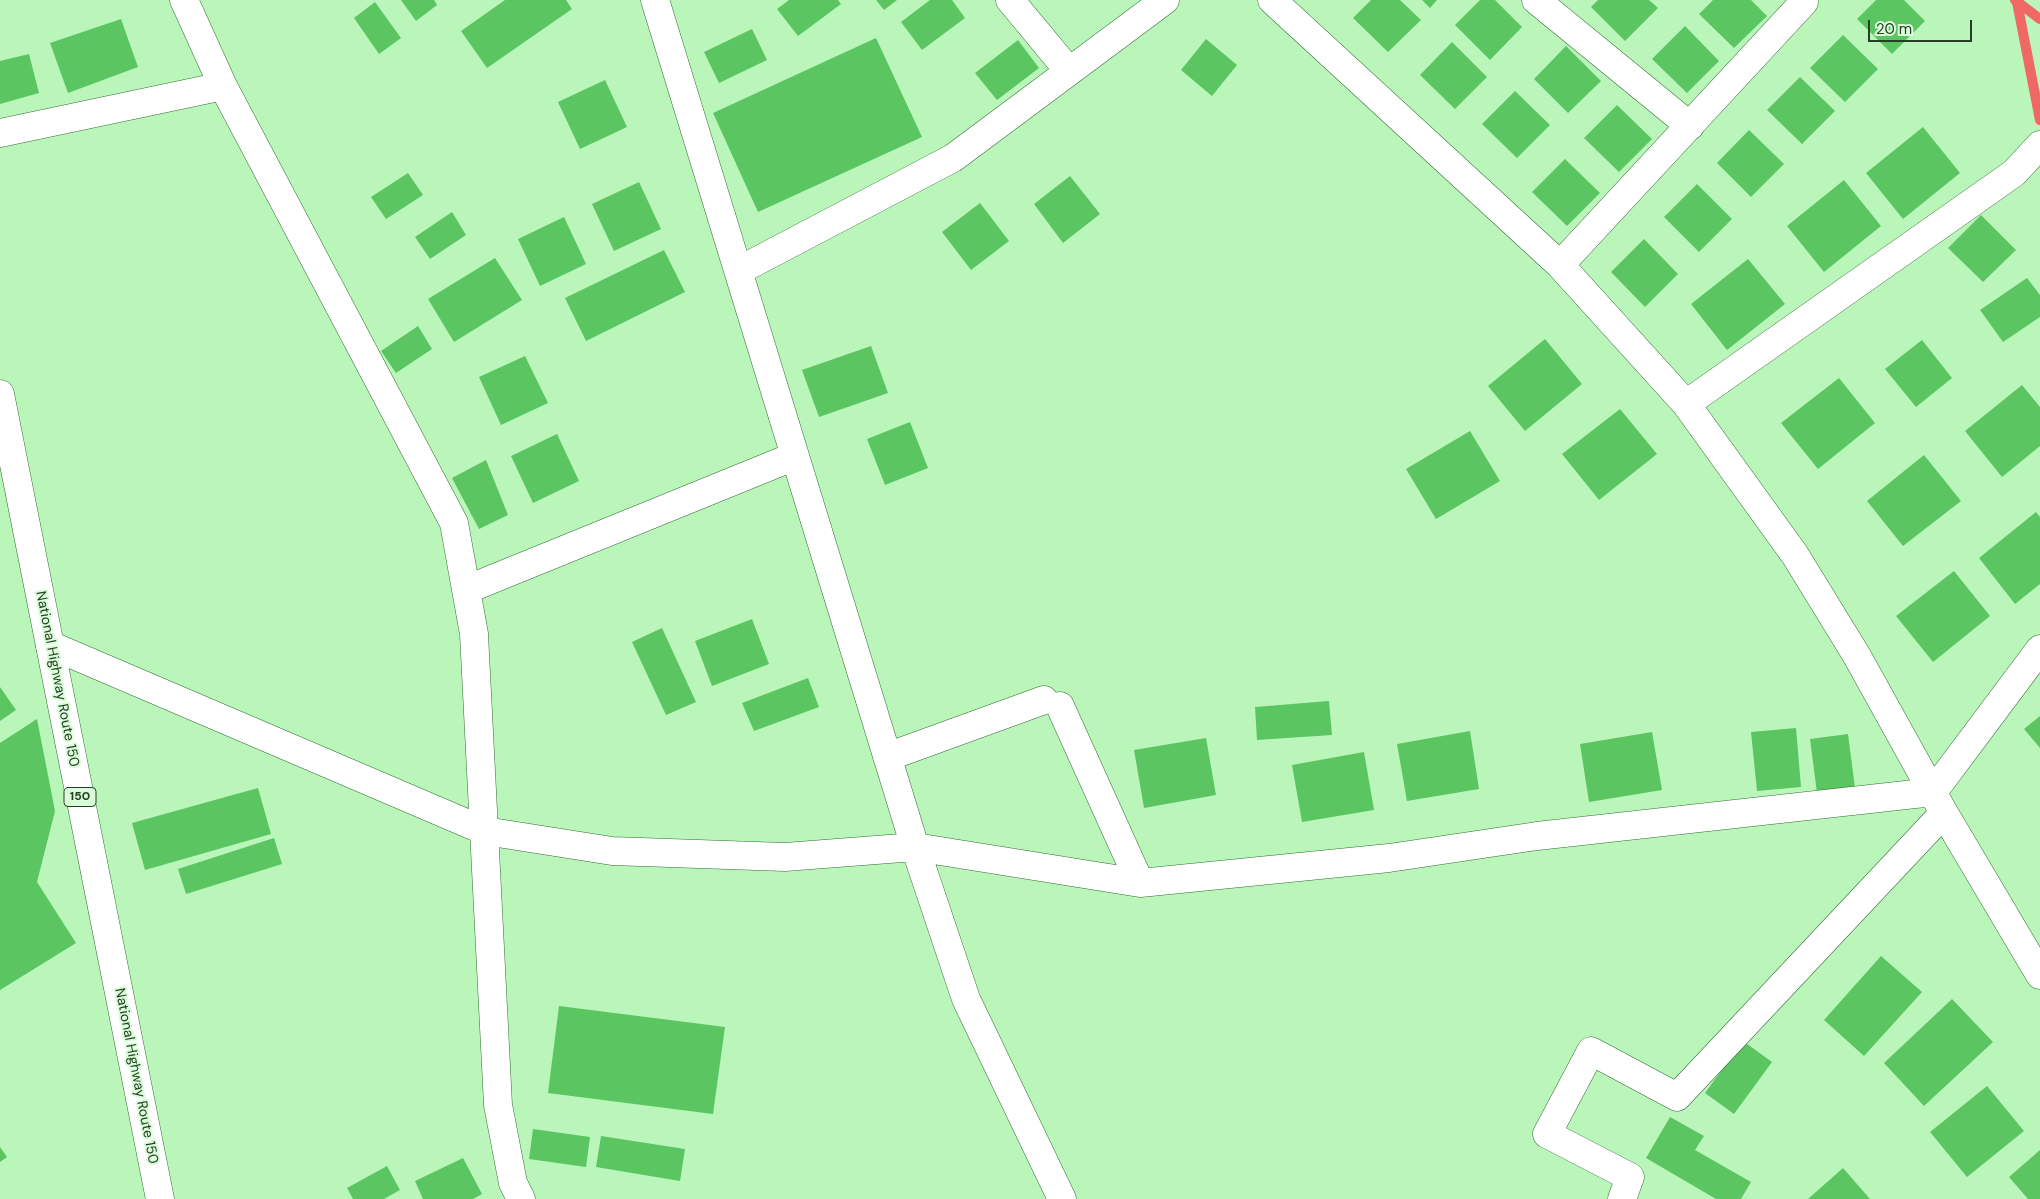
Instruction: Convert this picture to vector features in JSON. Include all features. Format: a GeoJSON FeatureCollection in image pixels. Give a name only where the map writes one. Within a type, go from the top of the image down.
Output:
{"type":"FeatureCollection","features":[{"type":"Feature","properties":{"kind":"main road"},"geometry":{"type":"LineString","coordinates":[[184,0],[223,86],[454,522],[468,589],[474,634],[498,1105],[513,1183],[521,1199]]}},
{"type":"Feature","properties":{"kind":"main road"},"geometry":{"type":"LineString","coordinates":[[655,0],[915,847],[966,999],[1062,1199]]}},
{"type":"Feature","properties":{"kind":"main road"},"geometry":{"type":"LineString","coordinates":[[1010,0],[1069,70]]}},
{"type":"Feature","properties":{"kind":"main road"},"geometry":{"type":"LineString","coordinates":[[738,271],[953,158],[1069,70],[1166,0]]}},
{"type":"Feature","properties":{"kind":"main road"},"geometry":{"type":"LineString","coordinates":[[1272,0],[1560,265],[1686,404],[1795,555],[1857,656],[1938,803],[2040,975]]}},
{"type":"Feature","properties":{"kind":"main road"},"geometry":{"type":"LineString","coordinates":[[1536,0],[1690,126]]}},
{"type":"Feature","properties":{"kind":"main road"},"geometry":{"type":"LineString","coordinates":[[1560,265],[1804,2],[1802,0]]}},
{"type":"Feature","properties":{"kind":"main road"},"geometry":{"type":"LineString","coordinates":[[0,133],[223,86]]}},
{"type":"Feature","properties":{"kind":"main road"},"geometry":{"type":"LineString","coordinates":[[1686,404],[2014,173],[2033,152]]}},
{"type":"Feature","properties":{"kind":"main road","name":"National Highway Route 150"},"geometry":{"type":"LineString","coordinates":[[0,394],[160,1199]]}},
{"type":"Feature","properties":{"kind":"main road"},"geometry":{"type":"LineString","coordinates":[[468,589],[795,456]]}},
{"type":"Feature","properties":{"kind":"main road"},"geometry":{"type":"LineString","coordinates":[[50,645],[485,831],[612,851],[785,857],[915,847],[1140,883],[1388,858],[1537,836],[1938,803]]}},
{"type":"Feature","properties":{"kind":"main road"},"geometry":{"type":"LineString","coordinates":[[1622,1199],[1630,1178],[1547,1134],[1591,1051],[1677,1097],[1938,803],[2040,649]]}},
{"type":"Feature","properties":{"kind":"main road"},"geometry":{"type":"LineString","coordinates":[[888,757],[1052,703],[1140,883]]}},
{"type":"Feature","properties":{"kind":"building"},"geometry":{"type":"Polygon","coordinates":[[[401,0],[434,0],[437,5],[416,21],[401,0]]]}},
{"type":"Feature","properties":{"kind":"building"},"geometry":{"type":"Polygon","coordinates":[[[505,0],[566,0],[572,9],[487,68],[461,31],[505,0]]]}},
{"type":"Feature","properties":{"kind":"building"},"geometry":{"type":"Polygon","coordinates":[[[789,0],[838,0],[841,4],[798,36],[777,9],[789,0]]]}},
{"type":"Feature","properties":{"kind":"building"},"geometry":{"type":"Polygon","coordinates":[[[876,0],[897,0],[884,10],[876,0]]]}},
{"type":"Feature","properties":{"kind":"building"},"geometry":{"type":"Polygon","coordinates":[[[930,0],[952,0],[965,18],[922,50],[901,22],[930,0]]]}},
{"type":"Feature","properties":{"kind":"building"},"geometry":{"type":"Polygon","coordinates":[[[1371,0],[1400,0],[1421,20],[1388,52],[1353,18],[1371,0]]]}},
{"type":"Feature","properties":{"kind":"building"},"geometry":{"type":"Polygon","coordinates":[[[1422,0],[1437,0],[1430,8],[1422,0]]]}},
{"type":"Feature","properties":{"kind":"building"},"geometry":{"type":"Polygon","coordinates":[[[1480,0],[1495,0],[1522,27],[1490,60],[1455,25],[1480,0]]]}},
{"type":"Feature","properties":{"kind":"building"},"geometry":{"type":"Polygon","coordinates":[[[1598,0],[1649,0],[1658,8],[1625,41],[1591,7],[1598,0]]]}},
{"type":"Feature","properties":{"kind":"building"},"geometry":{"type":"Polygon","coordinates":[[[1713,0],[1751,0],[1767,16],[1734,48],[1699,14],[1713,0]]]}},
{"type":"Feature","properties":{"kind":"building"},"geometry":{"type":"Polygon","coordinates":[[[1876,0],[1904,0],[1925,21],[1892,54],[1857,19],[1876,0]]]}},
{"type":"Feature","properties":{"kind":"building"},"geometry":{"type":"Polygon","coordinates":[[[375,2],[401,38],[379,54],[354,18],[375,2]]]}},
{"type":"Feature","properties":{"kind":"building"},"geometry":{"type":"Polygon","coordinates":[[[121,19],[138,67],[68,93],[50,43],[121,19]]]}},
{"type":"Feature","properties":{"kind":"building"},"geometry":{"type":"Polygon","coordinates":[[[1685,26],[1719,61],[1687,93],[1652,59],[1685,26]]]}},
{"type":"Feature","properties":{"kind":"building"},"geometry":{"type":"Polygon","coordinates":[[[752,29],[767,60],[719,83],[704,52],[752,29]]]}},
{"type":"Feature","properties":{"kind":"building"},"geometry":{"type":"Polygon","coordinates":[[[1843,35],[1878,69],[1845,102],[1810,68],[1843,35]]]}},
{"type":"Feature","properties":{"kind":"building"},"geometry":{"type":"Polygon","coordinates":[[[876,38],[922,137],[758,212],[713,113],[876,38]]]}},
{"type":"Feature","properties":{"kind":"building"},"geometry":{"type":"Polygon","coordinates":[[[1206,39],[1237,65],[1212,96],[1181,70],[1206,39]]]}},
{"type":"Feature","properties":{"kind":"building"},"geometry":{"type":"Polygon","coordinates":[[[1018,40],[1039,68],[997,100],[975,73],[1018,40]]]}},
{"type":"Feature","properties":{"kind":"building"},"geometry":{"type":"Polygon","coordinates":[[[1452,42],[1487,77],[1455,109],[1420,75],[1452,42]]]}},
{"type":"Feature","properties":{"kind":"building"},"geometry":{"type":"Polygon","coordinates":[[[1566,46],[1601,81],[1568,113],[1534,79],[1566,46]]]}},
{"type":"Feature","properties":{"kind":"building"},"geometry":{"type":"Polygon","coordinates":[[[29,54],[39,93],[0,104],[0,61],[29,54]]]}},
{"type":"Feature","properties":{"kind":"building"},"geometry":{"type":"Polygon","coordinates":[[[1800,77],[1835,111],[1802,144],[1767,110],[1800,77]]]}},
{"type":"Feature","properties":{"kind":"building"},"geometry":{"type":"Polygon","coordinates":[[[605,80],[627,127],[580,149],[558,102],[605,80]]]}},
{"type":"Feature","properties":{"kind":"building"},"geometry":{"type":"Polygon","coordinates":[[[1515,91],[1550,125],[1517,158],[1482,124],[1515,91]]]}},
{"type":"Feature","properties":{"kind":"building"},"geometry":{"type":"Polygon","coordinates":[[[1617,105],[1652,139],[1619,172],[1584,138],[1617,105]]]}},
{"type":"Feature","properties":{"kind":"building"},"geometry":{"type":"Polygon","coordinates":[[[1923,127],[1960,173],[1903,219],[1866,173],[1923,127]]]}},
{"type":"Feature","properties":{"kind":"building"},"geometry":{"type":"Polygon","coordinates":[[[1749,130],[1784,164],[1751,197],[1717,163],[1749,130]]]}},
{"type":"Feature","properties":{"kind":"building"},"geometry":{"type":"Polygon","coordinates":[[[1565,159],[1600,193],[1567,226],[1532,192],[1565,159]]]}},
{"type":"Feature","properties":{"kind":"building"},"geometry":{"type":"Polygon","coordinates":[[[408,173],[423,195],[386,219],[371,197],[408,173]]]}},
{"type":"Feature","properties":{"kind":"building"},"geometry":{"type":"Polygon","coordinates":[[[1070,176],[1100,214],[1063,243],[1034,204],[1070,176]]]}},
{"type":"Feature","properties":{"kind":"building"},"geometry":{"type":"Polygon","coordinates":[[[1844,180],[1881,226],[1824,272],[1787,226],[1844,180]]]}},
{"type":"Feature","properties":{"kind":"building"},"geometry":{"type":"Polygon","coordinates":[[[639,182],[661,229],[614,251],[592,204],[639,182]]]}},
{"type":"Feature","properties":{"kind":"building"},"geometry":{"type":"Polygon","coordinates":[[[1697,184],[1732,219],[1699,252],[1664,217],[1697,184]]]}},
{"type":"Feature","properties":{"kind":"building"},"geometry":{"type":"Polygon","coordinates":[[[980,203],[1009,241],[971,270],[942,232],[980,203]]]}},
{"type":"Feature","properties":{"kind":"building"},"geometry":{"type":"Polygon","coordinates":[[[452,212],[466,235],[430,259],[415,237],[452,212]]]}},
{"type":"Feature","properties":{"kind":"building"},"geometry":{"type":"Polygon","coordinates":[[[1981,215],[2016,250],[1983,282],[1948,248],[1981,215]]]}},
{"type":"Feature","properties":{"kind":"building"},"geometry":{"type":"Polygon","coordinates":[[[564,217],[586,264],[540,286],[518,239],[564,217]]]}},
{"type":"Feature","properties":{"kind":"building"},"geometry":{"type":"Polygon","coordinates":[[[1644,239],[1678,274],[1645,307],[1611,272],[1644,239]]]}},
{"type":"Feature","properties":{"kind":"building"},"geometry":{"type":"Polygon","coordinates":[[[664,250],[685,292],[586,341],[565,298],[664,250]]]}},
{"type":"Feature","properties":{"kind":"building"},"geometry":{"type":"Polygon","coordinates":[[[495,258],[522,300],[454,342],[428,299],[495,258]]]}},
{"type":"Feature","properties":{"kind":"building"},"geometry":{"type":"Polygon","coordinates":[[[1748,259],[1785,304],[1727,350],[1691,304],[1748,259]]]}},
{"type":"Feature","properties":{"kind":"building"},"geometry":{"type":"Polygon","coordinates":[[[2027,278],[2040,295],[2040,317],[2003,342],[1980,310],[2027,278]]]}},
{"type":"Feature","properties":{"kind":"building"},"geometry":{"type":"Polygon","coordinates":[[[418,326],[432,349],[396,373],[381,351],[418,326]]]}},
{"type":"Feature","properties":{"kind":"building"},"geometry":{"type":"Polygon","coordinates":[[[1545,339],[1582,384],[1525,431],[1488,386],[1545,339]]]}},
{"type":"Feature","properties":{"kind":"building"},"geometry":{"type":"Polygon","coordinates":[[[1922,340],[1952,378],[1916,407],[1885,369],[1922,340]]]}},
{"type":"Feature","properties":{"kind":"building"},"geometry":{"type":"Polygon","coordinates":[[[871,346],[888,393],[819,417],[802,370],[871,346]]]}},
{"type":"Feature","properties":{"kind":"building"},"geometry":{"type":"Polygon","coordinates":[[[525,356],[548,403],[501,425],[479,377],[525,356]]]}},
{"type":"Feature","properties":{"kind":"building"},"geometry":{"type":"Polygon","coordinates":[[[1839,378],[1875,423],[1818,469],[1781,423],[1839,378]]]}},
{"type":"Feature","properties":{"kind":"building"},"geometry":{"type":"Polygon","coordinates":[[[2022,385],[2040,407],[2040,446],[2002,477],[1965,431],[2022,385]]]}},
{"type":"Feature","properties":{"kind":"building"},"geometry":{"type":"Polygon","coordinates":[[[1620,409],[1657,454],[1599,500],[1562,454],[1620,409]]]}},
{"type":"Feature","properties":{"kind":"building"},"geometry":{"type":"Polygon","coordinates":[[[910,422],[928,468],[885,485],[867,439],[910,422]]]}},
{"type":"Feature","properties":{"kind":"building"},"geometry":{"type":"Polygon","coordinates":[[[1470,431],[1500,481],[1436,519],[1406,469],[1470,431]]]}},
{"type":"Feature","properties":{"kind":"building"},"geometry":{"type":"Polygon","coordinates":[[[557,434],[579,481],[533,503],[511,456],[557,434]]]}},
{"type":"Feature","properties":{"kind":"building"},"geometry":{"type":"Polygon","coordinates":[[[1924,455],[1961,501],[1903,546],[1867,501],[1924,455]]]}},
{"type":"Feature","properties":{"kind":"building"},"geometry":{"type":"Polygon","coordinates":[[[486,460],[508,515],[479,529],[452,478],[486,460]]]}},
{"type":"Feature","properties":{"kind":"building"},"geometry":{"type":"Polygon","coordinates":[[[2036,512],[2040,517],[2040,584],[2015,604],[1979,558],[2036,512]]]}},
{"type":"Feature","properties":{"kind":"building"},"geometry":{"type":"Polygon","coordinates":[[[1954,571],[1990,616],[1933,662],[1896,616],[1954,571]]]}},
{"type":"Feature","properties":{"kind":"building"},"geometry":{"type":"Polygon","coordinates":[[[752,619],[769,664],[712,686],[695,641],[752,619]]]}},
{"type":"Feature","properties":{"kind":"building"},"geometry":{"type":"Polygon","coordinates":[[[662,628],[696,702],[666,715],[632,642],[662,628]]]}},
{"type":"Feature","properties":{"kind":"building"},"geometry":{"type":"Polygon","coordinates":[[[808,678],[819,707],[754,731],[742,703],[808,678]]]}},
{"type":"Feature","properties":{"kind":"building"},"geometry":{"type":"Polygon","coordinates":[[[0,687],[16,710],[0,721],[0,687]]]}},
{"type":"Feature","properties":{"kind":"building"},"geometry":{"type":"Polygon","coordinates":[[[1329,701],[1332,735],[1257,740],[1255,707],[1329,701]]]}},
{"type":"Feature","properties":{"kind":"building"},"geometry":{"type":"Polygon","coordinates":[[[2040,716],[2040,748],[2024,729],[2040,716]]]}},
{"type":"Feature","properties":{"kind":"building"},"geometry":{"type":"Polygon","coordinates":[[[37,719],[55,811],[37,882],[76,943],[0,990],[0,743],[37,719]]]}},
{"type":"Feature","properties":{"kind":"building"},"geometry":{"type":"Polygon","coordinates":[[[1796,728],[1801,787],[1757,791],[1751,732],[1796,728]]]}},
{"type":"Feature","properties":{"kind":"building"},"geometry":{"type":"Polygon","coordinates":[[[1470,731],[1479,789],[1407,801],[1397,744],[1470,731]]]}},
{"type":"Feature","properties":{"kind":"building"},"geometry":{"type":"Polygon","coordinates":[[[1652,732],[1662,790],[1589,802],[1580,744],[1652,732]]]}},
{"type":"Feature","properties":{"kind":"building"},"geometry":{"type":"Polygon","coordinates":[[[1848,734],[1855,788],[1817,793],[1810,739],[1848,734]]]}},
{"type":"Feature","properties":{"kind":"building"},"geometry":{"type":"Polygon","coordinates":[[[1206,738],[1216,795],[1144,808],[1134,750],[1206,738]]]}},
{"type":"Feature","properties":{"kind":"building"},"geometry":{"type":"Polygon","coordinates":[[[1364,752],[1374,810],[1302,822],[1292,765],[1364,752]]]}},
{"type":"Feature","properties":{"kind":"building"},"geometry":{"type":"Polygon","coordinates":[[[258,788],[271,834],[145,870],[132,823],[258,788]]]}},
{"type":"Feature","properties":{"kind":"building"},"geometry":{"type":"Polygon","coordinates":[[[274,838],[282,864],[186,894],[178,869],[274,838]]]}},
{"type":"Feature","properties":{"kind":"building"},"geometry":{"type":"Polygon","coordinates":[[[1881,956],[1922,992],[1864,1056],[1824,1020],[1881,956]]]}},
{"type":"Feature","properties":{"kind":"building"},"geometry":{"type":"Polygon","coordinates":[[[1952,999],[1993,1042],[1924,1106],[1884,1063],[1952,999]]]}},
{"type":"Feature","properties":{"kind":"building"},"geometry":{"type":"Polygon","coordinates":[[[559,1006],[725,1027],[713,1114],[548,1093],[559,1006]]]}},
{"type":"Feature","properties":{"kind":"building"},"geometry":{"type":"Polygon","coordinates":[[[1743,1041],[1772,1062],[1734,1114],[1705,1093],[1743,1041]]]}},
{"type":"Feature","properties":{"kind":"building"},"geometry":{"type":"Polygon","coordinates":[[[1987,1086],[2024,1131],[1967,1177],[1930,1132],[1987,1086]]]}},
{"type":"Feature","properties":{"kind":"building"},"geometry":{"type":"Polygon","coordinates":[[[1670,1117],[1704,1136],[1695,1150],[1751,1182],[1741,1199],[1716,1199],[1646,1158],[1670,1117]]]}},
{"type":"Feature","properties":{"kind":"building"},"geometry":{"type":"Polygon","coordinates":[[[533,1129],[590,1137],[586,1167],[529,1159],[533,1129]]]}},
{"type":"Feature","properties":{"kind":"building"},"geometry":{"type":"Polygon","coordinates":[[[601,1136],[685,1149],[680,1181],[596,1167],[601,1136]]]}},
{"type":"Feature","properties":{"kind":"building"},"geometry":{"type":"Polygon","coordinates":[[[0,1147],[7,1157],[0,1162],[0,1147]]]}},
{"type":"Feature","properties":{"kind":"building"},"geometry":{"type":"Polygon","coordinates":[[[2040,1150],[2040,1199],[2028,1199],[2009,1177],[2040,1150]]]}},
{"type":"Feature","properties":{"kind":"building"},"geometry":{"type":"Polygon","coordinates":[[[463,1158],[482,1194],[473,1199],[423,1199],[415,1181],[463,1158]]]}},
{"type":"Feature","properties":{"kind":"building"},"geometry":{"type":"Polygon","coordinates":[[[387,1166],[400,1190],[384,1199],[353,1199],[347,1188],[387,1166]]]}},
{"type":"Feature","properties":{"kind":"building"},"geometry":{"type":"Polygon","coordinates":[[[1843,1168],[1870,1199],[1808,1199],[1843,1168]]]}},
{"type":"Feature","properties":{"kind":"waterway"},"geometry":{"type":"LineString","coordinates":[[2015,0],[2040,19]]}},
{"type":"Feature","properties":{"kind":"waterway"},"geometry":{"type":"LineString","coordinates":[[2017,2],[2040,120]]}}]}
